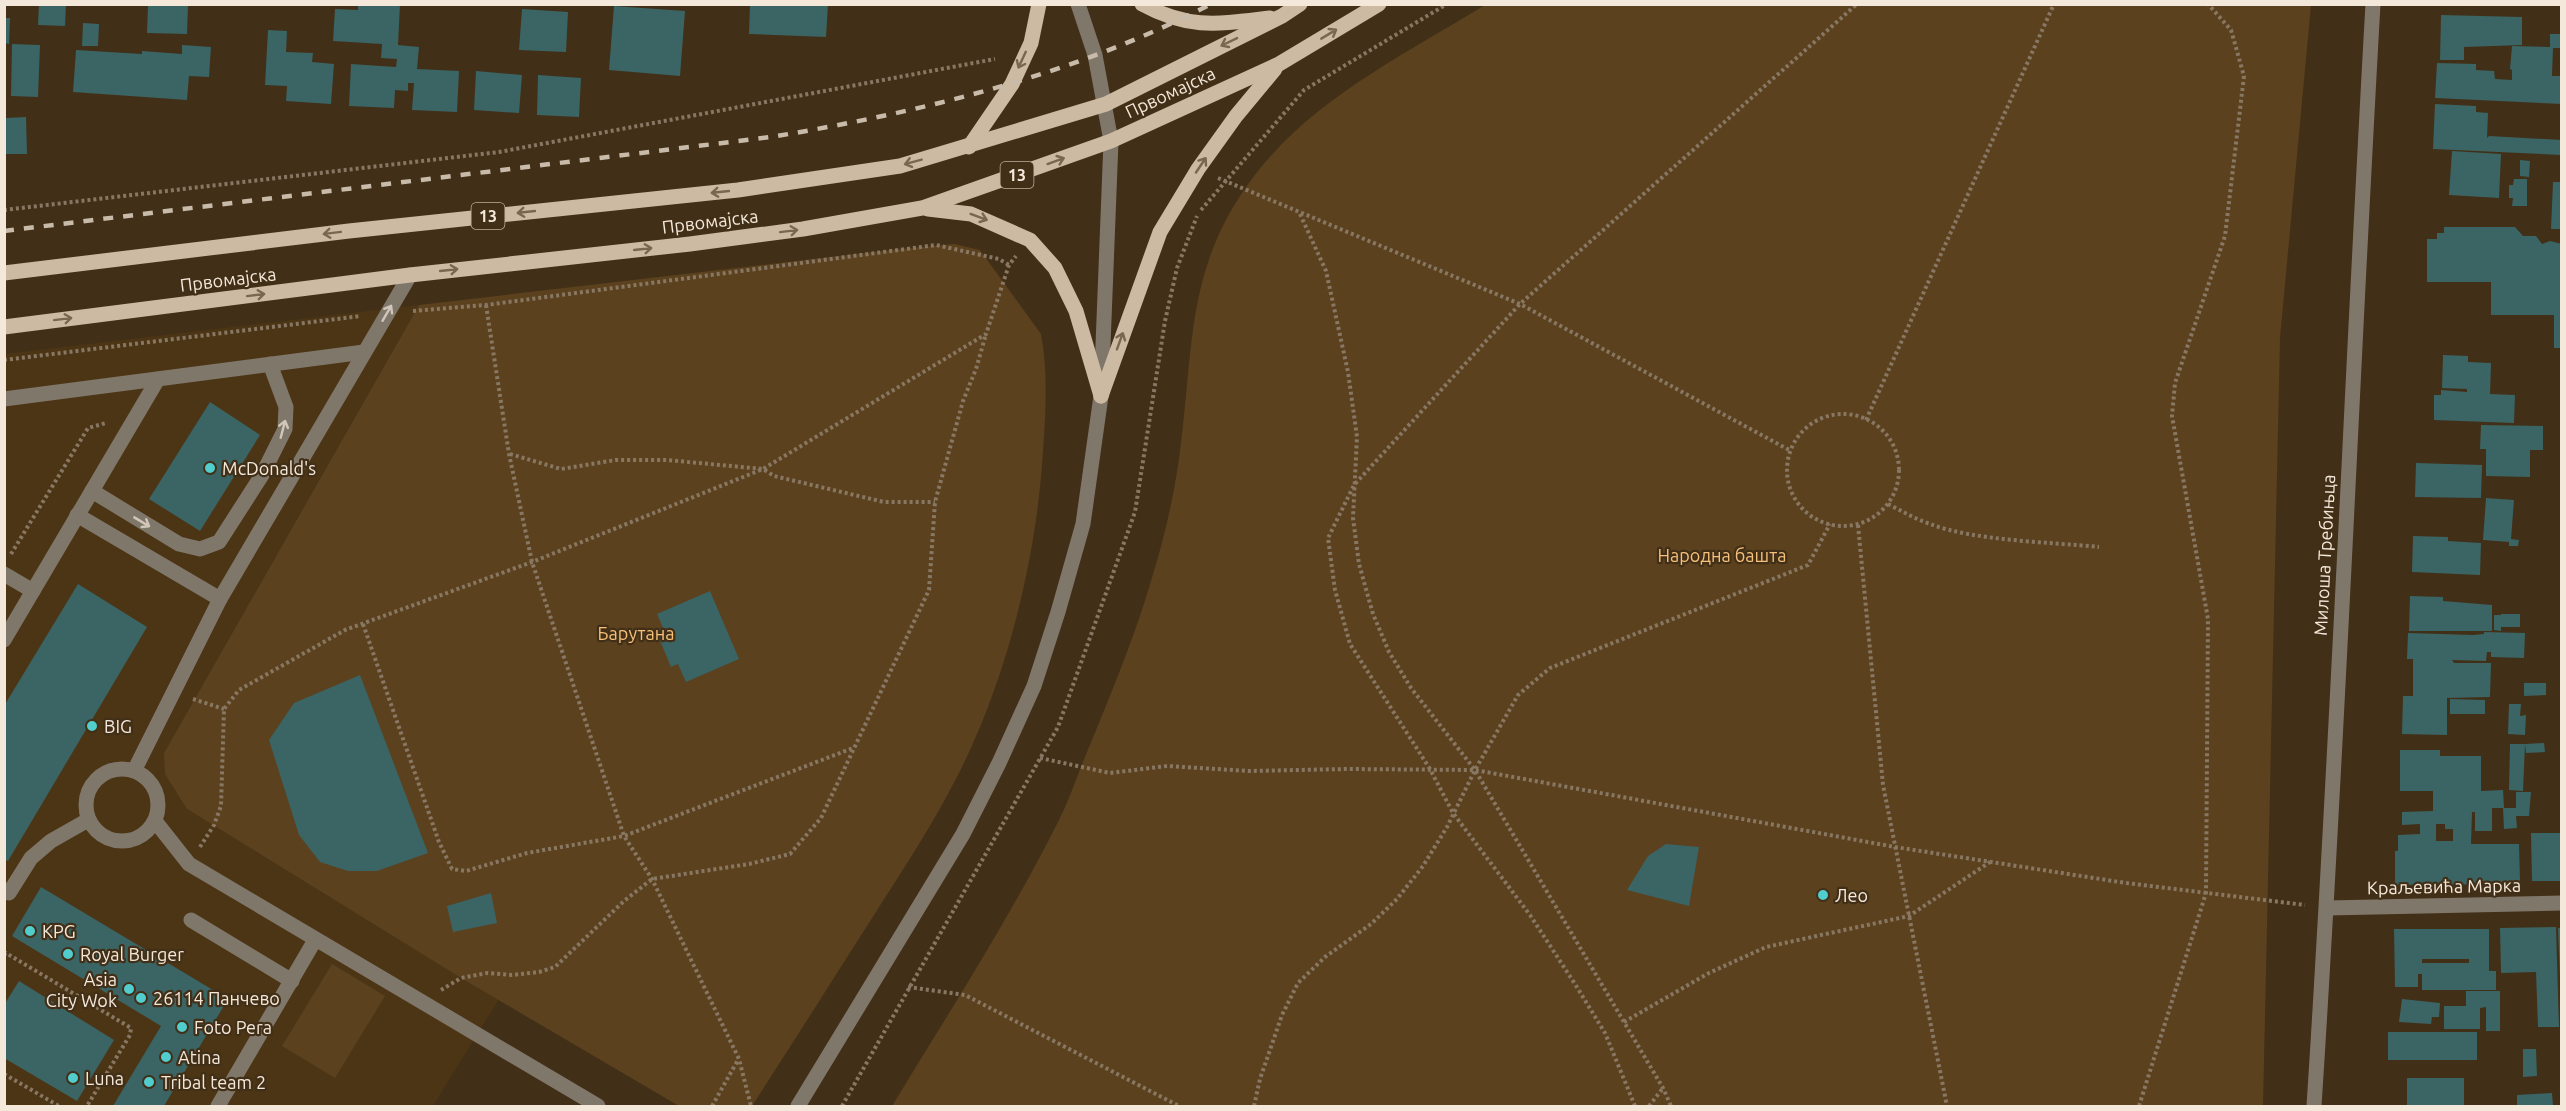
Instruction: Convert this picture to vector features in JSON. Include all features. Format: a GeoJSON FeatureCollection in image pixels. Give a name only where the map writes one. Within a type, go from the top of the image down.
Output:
{"type":"FeatureCollection","features":[{"type":"Feature","properties":{"kind":"main road"},"geometry":{"type":"LineString","coordinates":[[969,147],[1012,84],[1031,43],[1039,4]]}},
{"type":"Feature","properties":{"kind":"main road"},"geometry":{"type":"LineString","coordinates":[[1142,4],[1179,21],[1197,23],[1218,24],[1282,16]]}},
{"type":"Feature","properties":{"kind":"main road","name":"Првомајска"},"geometry":{"type":"LineString","coordinates":[[4,273],[360,230],[738,190],[900,166],[1106,104],[1282,16],[1300,4]]}},
{"type":"Feature","properties":{"kind":"main road","name":"Првомајска"},"geometry":{"type":"LineString","coordinates":[[4,327],[410,275],[803,229],[922,208],[1112,141],[1279,64],[1379,4]]}},
{"type":"Feature","properties":{"kind":"main road"},"geometry":{"type":"LineString","coordinates":[[1101,396],[1160,232],[1198,169],[1236,116],[1279,64]]}},
{"type":"Feature","properties":{"kind":"main road"},"geometry":{"type":"LineString","coordinates":[[922,208],[971,214],[1030,240],[1055,268],[1076,311],[1101,396]]}},
{"type":"Feature","properties":{"kind":"street"},"geometry":{"type":"LineString","coordinates":[[798,1107],[963,834],[999,763],[1034,686],[1083,524],[1101,396],[1112,141],[1095,56],[1078,4]]}},
{"type":"Feature","properties":{"kind":"street","name":"Милоша Требињца"},"geometry":{"type":"LineString","coordinates":[[2314,1107],[2327,908],[2352,360],[2373,4]]}},
{"type":"Feature","properties":{"kind":"street"},"geometry":{"type":"LineString","coordinates":[[134,771],[220,599],[410,275]]}},
{"type":"Feature","properties":{"kind":"street"},"geometry":{"type":"LineString","coordinates":[[4,399],[364,352]]}},
{"type":"Feature","properties":{"kind":"street"},"geometry":{"type":"LineString","coordinates":[[92,491],[179,544],[200,549],[219,542],[262,475],[285,429],[286,406],[270,364]]}},
{"type":"Feature","properties":{"kind":"street"},"geometry":{"type":"LineString","coordinates":[[4,640],[158,379]]}},
{"type":"Feature","properties":{"kind":"street"},"geometry":{"type":"LineString","coordinates":[[77,515],[220,599]]}},
{"type":"Feature","properties":{"kind":"street"},"geometry":{"type":"LineString","coordinates":[[4,574],[33,591]]}},
{"type":"Feature","properties":{"kind":"street"},"geometry":{"type":"LineString","coordinates":[[110,770],[134,771],[145,777],[155,792],[158,809],[155,821],[148,831],[127,842],[103,837],[94,830],[88,820],[85,807],[86,795],[91,784],[110,770]]}},
{"type":"Feature","properties":{"kind":"street"},"geometry":{"type":"LineString","coordinates":[[4,890],[9,893],[31,858],[51,841],[88,820]]}},
{"type":"Feature","properties":{"kind":"street"},"geometry":{"type":"LineString","coordinates":[[155,821],[189,864],[598,1107]]}},
{"type":"Feature","properties":{"kind":"street","name":"Краљевића Марка"},"geometry":{"type":"LineString","coordinates":[[2327,908],[2562,903]]}},
{"type":"Feature","properties":{"kind":"street"},"geometry":{"type":"LineString","coordinates":[[191,920],[292,981]]}},
{"type":"Feature","properties":{"kind":"street"},"geometry":{"type":"LineString","coordinates":[[218,1107],[315,940]]}},
{"type":"Feature","properties":{"kind":"path"},"geometry":{"type":"LineString","coordinates":[[1226,181],[1304,90],[1447,4]]}},
{"type":"Feature","properties":{"kind":"path"},"geometry":{"type":"LineString","coordinates":[[1635,1107],[1605,1033],[1581,994],[1530,915],[1453,813],[1430,769],[1350,644],[1335,590],[1328,538],[1354,485],[1520,304],[1857,4]]}},
{"type":"Feature","properties":{"kind":"path"},"geometry":{"type":"LineString","coordinates":[[1866,420],[2054,4]]}},
{"type":"Feature","properties":{"kind":"path"},"geometry":{"type":"LineString","coordinates":[[2139,1107],[2206,893],[2208,620],[2172,416],[2175,383],[2225,236],[2244,76],[2231,30],[2208,4]]}},
{"type":"Feature","properties":{"kind":"path"},"geometry":{"type":"LineString","coordinates":[[4,210],[499,152],[995,59]]}},
{"type":"Feature","properties":{"kind":"path"},"geometry":{"type":"LineString","coordinates":[[1198,169],[1300,214],[1332,224],[1520,304],[1791,451]]}},
{"type":"Feature","properties":{"kind":"path"},"geometry":{"type":"LineString","coordinates":[[1300,214],[1326,271],[1348,372],[1357,437],[1353,518],[1359,564],[1373,614],[1389,652],[1411,688],[1475,770],[1663,1088],[1671,1107]]}},
{"type":"Feature","properties":{"kind":"path"},"geometry":{"type":"LineString","coordinates":[[419,1002],[461,978],[487,973],[512,975],[531,973],[555,967],[624,901],[652,879],[749,864],[790,854],[821,818],[929,590],[935,502],[963,400],[976,369],[1009,265],[1030,240]]}},
{"type":"Feature","properties":{"kind":"path"},"geometry":{"type":"LineString","coordinates":[[4,360],[387,312],[486,305],[936,245],[999,259],[1009,265]]}},
{"type":"Feature","properties":{"kind":"path"},"geometry":{"type":"LineString","coordinates":[[486,305],[509,454],[532,562],[624,836],[652,879],[739,1059],[751,1107]]}},
{"type":"Feature","properties":{"kind":"path"},"geometry":{"type":"LineString","coordinates":[[189,864],[214,825],[221,806],[224,709],[239,690],[345,630],[532,562],[763,469],[986,334]]}},
{"type":"Feature","properties":{"kind":"path"},"geometry":{"type":"LineString","coordinates":[[1838,414],[1856,416],[1866,420],[1887,435],[1896,452],[1899,470],[1897,488],[1888,504],[1875,517],[1858,525],[1839,527],[1821,522],[1806,512],[1794,498],[1787,480],[1787,462],[1791,451],[1804,429],[1820,419],[1838,414]]}},
{"type":"Feature","properties":{"kind":"path"},"geometry":{"type":"LineString","coordinates":[[10,555],[88,428],[136,415]]}},
{"type":"Feature","properties":{"kind":"path"},"geometry":{"type":"LineString","coordinates":[[509,454],[561,469],[616,460],[667,460],[763,469],[774,476],[884,502],[935,502]]}},
{"type":"Feature","properties":{"kind":"path"},"geometry":{"type":"LineString","coordinates":[[1888,504],[1931,525],[1954,530],[1988,536],[2099,547]]}},
{"type":"Feature","properties":{"kind":"path"},"geometry":{"type":"LineString","coordinates":[[1254,1107],[1260,1079],[1282,1015],[1298,983],[1325,957],[1371,924],[1397,899],[1423,866],[1518,695],[1550,668],[1808,565],[1830,524]]}},
{"type":"Feature","properties":{"kind":"path"},"geometry":{"type":"LineString","coordinates":[[1858,525],[1882,785],[1947,1107]]}},
{"type":"Feature","properties":{"kind":"path"},"geometry":{"type":"LineString","coordinates":[[363,624],[439,842],[452,869],[466,871],[527,853],[624,836],[854,748]]}},
{"type":"Feature","properties":{"kind":"path"},"geometry":{"type":"LineString","coordinates":[[173,693],[224,709]]}},
{"type":"Feature","properties":{"kind":"path"},"geometry":{"type":"LineString","coordinates":[[1040,758],[1110,773],[1167,766],[1249,771],[1475,770],[1895,847],[2206,893],[2327,908]]}},
{"type":"Feature","properties":{"kind":"path"},"geometry":{"type":"LineString","coordinates":[[1624,1022],[1708,973],[1766,947],[1909,916],[1991,861]]}},
{"type":"Feature","properties":{"kind":"path"},"geometry":{"type":"LineString","coordinates":[[4,955],[6,953],[131,1028],[130,1035],[87,1107]]}},
{"type":"Feature","properties":{"kind":"path"},"geometry":{"type":"LineString","coordinates":[[908,987],[965,995],[1179,1107]]}},
{"type":"Feature","properties":{"kind":"path"},"geometry":{"type":"LineString","coordinates":[[712,1107],[739,1059]]}},
{"type":"Feature","properties":{"kind":"path"},"geometry":{"type":"LineString","coordinates":[[4,1074],[59,1107]]}},
{"type":"Feature","properties":{"kind":"path"},"geometry":{"type":"LineString","coordinates":[[1649,1107],[1663,1088]]}},
{"type":"Feature","properties":{"kind":"shaded area","name":"BIG"},"geometry":{"type":"Polygon","coordinates":[[[419,305],[164,753],[187,809],[461,978],[499,999],[433,1106],[5,1106],[4,354],[419,305]]]}},
{"type":"Feature","properties":{"kind":"green space","name":"Народна башта"},"geometry":{"type":"Polygon","coordinates":[[[1485,5],[2311,5],[2280,338],[2263,1106],[892,1106],[998,932],[1038,860],[1069,797],[1113,689],[1144,603],[1166,526],[1180,452],[1196,308],[1213,249],[1226,220],[1244,190],[1267,160],[1294,132],[1354,85],[1485,5]]]}},
{"type":"Feature","properties":{"kind":"green space","name":"Барутана"},"geometry":{"type":"Polygon","coordinates":[[[954,244],[980,250],[1041,334],[1046,383],[1043,450],[1038,504],[1025,583],[991,699],[960,771],[908,862],[752,1106],[679,1106],[461,978],[187,809],[165,774],[164,753],[419,305],[954,244]]]}},
{"type":"Feature","properties":{"kind":"green space"},"geometry":{"type":"Polygon","coordinates":[[[332,964],[385,996],[335,1078],[282,1046],[332,964]]]}},
{"type":"Feature","properties":{"kind":"building"},"geometry":{"type":"Polygon","coordinates":[[[39,4],[66,4],[65,26],[38,25],[39,4]]]}},
{"type":"Feature","properties":{"kind":"building"},"geometry":{"type":"Polygon","coordinates":[[[358,4],[400,4],[398,45],[419,47],[417,69],[459,71],[457,112],[412,110],[414,83],[408,83],[408,91],[395,90],[394,108],[349,106],[351,64],[396,67],[397,59],[381,58],[382,44],[333,41],[335,9],[358,10],[358,4]]]}},
{"type":"Feature","properties":{"kind":"building"},"geometry":{"type":"Polygon","coordinates":[[[750,4],[828,4],[826,37],[749,34],[750,4]]]}},
{"type":"Feature","properties":{"kind":"building"},"geometry":{"type":"Polygon","coordinates":[[[148,5],[188,5],[187,34],[147,33],[148,5]]]}},
{"type":"Feature","properties":{"kind":"building"},"geometry":{"type":"Polygon","coordinates":[[[614,6],[685,11],[680,76],[609,70],[614,6]]]}},
{"type":"Feature","properties":{"kind":"building"},"geometry":{"type":"Polygon","coordinates":[[[522,9],[568,12],[566,52],[519,50],[522,9]]]}},
{"type":"Feature","properties":{"kind":"building"},"geometry":{"type":"Polygon","coordinates":[[[2441,15],[2522,17],[2522,45],[2464,47],[2464,60],[2440,60],[2441,15]]]}},
{"type":"Feature","properties":{"kind":"building"},"geometry":{"type":"Polygon","coordinates":[[[4,18],[10,18],[9,44],[4,43],[4,18]]]}},
{"type":"Feature","properties":{"kind":"building"},"geometry":{"type":"Polygon","coordinates":[[[83,23],[99,24],[98,46],[82,46],[83,23]]]}},
{"type":"Feature","properties":{"kind":"building"},"geometry":{"type":"Polygon","coordinates":[[[268,30],[287,31],[286,52],[313,53],[312,62],[334,64],[331,104],[286,101],[287,86],[265,85],[268,30]]]}},
{"type":"Feature","properties":{"kind":"building"},"geometry":{"type":"Polygon","coordinates":[[[2550,34],[2562,34],[2562,48],[2553,48],[2552,76],[2562,76],[2562,104],[2435,98],[2437,63],[2476,64],[2476,70],[2494,71],[2495,79],[2512,80],[2510,69],[2512,46],[2550,47],[2550,34]]]}},
{"type":"Feature","properties":{"kind":"building"},"geometry":{"type":"Polygon","coordinates":[[[12,44],[40,45],[38,97],[11,96],[12,44]]]}},
{"type":"Feature","properties":{"kind":"building"},"geometry":{"type":"Polygon","coordinates":[[[182,45],[211,47],[209,77],[189,76],[187,100],[73,92],[76,50],[182,54],[182,45]]]}},
{"type":"Feature","properties":{"kind":"building"},"geometry":{"type":"Polygon","coordinates":[[[476,71],[522,75],[519,113],[474,110],[476,71]]]}},
{"type":"Feature","properties":{"kind":"building"},"geometry":{"type":"Polygon","coordinates":[[[538,75],[581,78],[579,117],[537,115],[538,75]]]}},
{"type":"Feature","properties":{"kind":"building"},"geometry":{"type":"Polygon","coordinates":[[[2435,104],[2476,106],[2476,112],[2488,113],[2487,138],[2489,136],[2562,140],[2562,155],[2433,149],[2435,104]]]}},
{"type":"Feature","properties":{"kind":"building"},"geometry":{"type":"Polygon","coordinates":[[[26,117],[27,154],[6,154],[5,118],[26,117]]]}},
{"type":"Feature","properties":{"kind":"building"},"geometry":{"type":"Polygon","coordinates":[[[2452,151],[2501,154],[2499,198],[2449,195],[2452,151]]]}},
{"type":"Feature","properties":{"kind":"building"},"geometry":{"type":"Polygon","coordinates":[[[2520,160],[2530,161],[2529,177],[2520,176],[2520,160]]]}},
{"type":"Feature","properties":{"kind":"building"},"geometry":{"type":"Polygon","coordinates":[[[2514,179],[2527,179],[2527,206],[2512,206],[2513,198],[2509,198],[2509,185],[2513,185],[2514,179]]]}},
{"type":"Feature","properties":{"kind":"building"},"geometry":{"type":"Polygon","coordinates":[[[2553,182],[2562,182],[2562,229],[2551,229],[2553,182]]]}},
{"type":"Feature","properties":{"kind":"building"},"geometry":{"type":"Polygon","coordinates":[[[2444,227],[2515,227],[2523,236],[2536,236],[2542,244],[2550,241],[2562,244],[2562,348],[2554,348],[2554,315],[2491,315],[2491,282],[2427,282],[2427,239],[2437,239],[2437,233],[2444,233],[2444,227]]]}},
{"type":"Feature","properties":{"kind":"building"},"geometry":{"type":"Polygon","coordinates":[[[2443,355],[2468,356],[2468,362],[2491,363],[2490,394],[2515,395],[2514,423],[2434,420],[2434,395],[2441,395],[2441,390],[2467,392],[2467,389],[2442,388],[2443,355]]]}},
{"type":"Feature","properties":{"kind":"building"},"geometry":{"type":"Polygon","coordinates":[[[210,402],[260,435],[200,531],[149,499],[210,402]]]}},
{"type":"Feature","properties":{"kind":"building"},"geometry":{"type":"Polygon","coordinates":[[[2481,425],[2543,426],[2543,450],[2530,450],[2530,477],[2486,476],[2486,449],[2480,449],[2481,425]]]}},
{"type":"Feature","properties":{"kind":"building"},"geometry":{"type":"Polygon","coordinates":[[[2416,463],[2482,465],[2481,498],[2415,497],[2416,463]]]}},
{"type":"Feature","properties":{"kind":"building"},"geometry":{"type":"Polygon","coordinates":[[[2486,498],[2514,500],[2511,539],[2519,540],[2518,546],[2509,546],[2509,542],[2483,540],[2486,498]]]}},
{"type":"Feature","properties":{"kind":"building"},"geometry":{"type":"Polygon","coordinates":[[[2413,536],[2448,537],[2448,541],[2481,543],[2480,575],[2412,572],[2413,536]]]}},
{"type":"Feature","properties":{"kind":"building"},"geometry":{"type":"Polygon","coordinates":[[[78,584],[147,627],[8,861],[4,859],[4,706],[78,584]]]}},
{"type":"Feature","properties":{"kind":"building"},"geometry":{"type":"Polygon","coordinates":[[[710,591],[739,659],[686,682],[678,664],[671,667],[656,631],[663,628],[657,614],[710,591]]]}},
{"type":"Feature","properties":{"kind":"building"},"geometry":{"type":"Polygon","coordinates":[[[2410,596],[2443,597],[2443,601],[2492,605],[2492,631],[2409,631],[2410,596]]]}},
{"type":"Feature","properties":{"kind":"building"},"geometry":{"type":"Polygon","coordinates":[[[2520,614],[2520,627],[2501,627],[2501,631],[2494,630],[2494,615],[2520,614]]]}},
{"type":"Feature","properties":{"kind":"building"},"geometry":{"type":"Polygon","coordinates":[[[2484,632],[2525,633],[2524,658],[2491,657],[2491,652],[2487,652],[2486,661],[2452,660],[2454,663],[2491,663],[2490,697],[2447,698],[2447,735],[2402,734],[2403,696],[2413,696],[2413,659],[2407,659],[2408,633],[2473,635],[2484,634],[2484,632]]]}},
{"type":"Feature","properties":{"kind":"building"},"geometry":{"type":"Polygon","coordinates":[[[360,675],[428,853],[377,871],[348,871],[320,862],[299,835],[269,740],[294,703],[360,675]]]}},
{"type":"Feature","properties":{"kind":"building"},"geometry":{"type":"Polygon","coordinates":[[[2524,683],[2546,683],[2546,695],[2524,696],[2524,683]]]}},
{"type":"Feature","properties":{"kind":"building"},"geometry":{"type":"Polygon","coordinates":[[[2450,699],[2485,700],[2485,714],[2450,714],[2450,699]]]}},
{"type":"Feature","properties":{"kind":"building"},"geometry":{"type":"Polygon","coordinates":[[[2509,704],[2521,704],[2520,716],[2526,715],[2525,735],[2508,734],[2509,704]]]}},
{"type":"Feature","properties":{"kind":"building"},"geometry":{"type":"Polygon","coordinates":[[[2544,743],[2545,752],[2526,753],[2525,744],[2544,743]]]}},
{"type":"Feature","properties":{"kind":"building"},"geometry":{"type":"Polygon","coordinates":[[[2510,744],[2525,744],[2523,791],[2509,790],[2510,744]]]}},
{"type":"Feature","properties":{"kind":"building"},"geometry":{"type":"Polygon","coordinates":[[[2400,750],[2440,750],[2440,756],[2481,756],[2481,791],[2503,790],[2504,808],[2516,808],[2516,792],[2531,792],[2529,816],[2516,816],[2517,828],[2504,829],[2503,808],[2492,808],[2492,831],[2475,831],[2475,812],[2472,812],[2471,844],[2519,844],[2520,881],[2508,884],[2395,885],[2395,851],[2398,851],[2398,835],[2420,834],[2420,824],[2402,825],[2402,812],[2433,811],[2433,791],[2400,791],[2400,750]],[[2436,824],[2436,841],[2453,841],[2453,829],[2445,829],[2445,824],[2436,824]]]}},
{"type":"Feature","properties":{"kind":"building"},"geometry":{"type":"Polygon","coordinates":[[[2531,833],[2562,833],[2562,881],[2532,881],[2531,833]]]}},
{"type":"Feature","properties":{"kind":"building"},"geometry":{"type":"Polygon","coordinates":[[[1666,844],[1699,847],[1689,906],[1627,890],[1648,856],[1666,844]]]}},
{"type":"Feature","properties":{"kind":"building"},"geometry":{"type":"Polygon","coordinates":[[[41,887],[228,999],[164,1106],[113,1106],[161,1026],[12,936],[41,887]]]}},
{"type":"Feature","properties":{"kind":"building"},"geometry":{"type":"Polygon","coordinates":[[[491,893],[497,923],[453,932],[447,906],[491,893]]]}},
{"type":"Feature","properties":{"kind":"building"},"geometry":{"type":"Polygon","coordinates":[[[2556,927],[2559,1027],[2538,1027],[2536,972],[2501,973],[2500,928],[2556,927]]]}},
{"type":"Feature","properties":{"kind":"building"},"geometry":{"type":"Polygon","coordinates":[[[2558,928],[2562,928],[2562,976],[2560,976],[2558,928]]]}},
{"type":"Feature","properties":{"kind":"building"},"geometry":{"type":"Polygon","coordinates":[[[2394,929],[2489,929],[2489,971],[2496,971],[2496,990],[2422,990],[2422,974],[2418,974],[2418,987],[2395,987],[2394,929]],[[2422,959],[2422,963],[2469,963],[2469,959],[2422,959]]]}},
{"type":"Feature","properties":{"kind":"building"},"geometry":{"type":"Polygon","coordinates":[[[19,981],[114,1040],[77,1101],[4,1058],[4,1005],[19,981]]]}},
{"type":"Feature","properties":{"kind":"building"},"geometry":{"type":"Polygon","coordinates":[[[2466,991],[2500,991],[2500,1031],[2486,1031],[2486,1007],[2480,1008],[2480,1029],[2444,1029],[2444,1006],[2466,1006],[2466,991]]]}},
{"type":"Feature","properties":{"kind":"building"},"geometry":{"type":"Polygon","coordinates":[[[2402,999],[2440,1003],[2439,1017],[2432,1017],[2431,1024],[2399,1022],[2402,999]]]}},
{"type":"Feature","properties":{"kind":"building"},"geometry":{"type":"Polygon","coordinates":[[[2388,1032],[2477,1032],[2477,1060],[2388,1060],[2388,1032]]]}},
{"type":"Feature","properties":{"kind":"building"},"geometry":{"type":"Polygon","coordinates":[[[2523,1049],[2536,1049],[2537,1076],[2523,1077],[2523,1049]]]}},
{"type":"Feature","properties":{"kind":"building"},"geometry":{"type":"Polygon","coordinates":[[[2407,1078],[2464,1078],[2464,1106],[2407,1106],[2407,1078]]]}},
{"type":"Feature","properties":{"kind":"building"},"geometry":{"type":"Polygon","coordinates":[[[2552,1093],[2553,1106],[2517,1106],[2517,1095],[2552,1093]]]}},
{"type":"Feature","properties":{"kind":"railway"},"geometry":{"type":"LineString","coordinates":[[4,231],[771,137],[828,127],[940,103],[1051,71],[1159,29],[1211,4]]}},
{"type":"Feature","properties":{"kind":"place","name":"McDonald's"},"geometry":{"type":"Point","coordinates":[210,468]}},
{"type":"Feature","properties":{"kind":"place","name":"BIG"},"geometry":{"type":"Point","coordinates":[92,726]}},
{"type":"Feature","properties":{"kind":"place","name":"Лео"},"geometry":{"type":"Point","coordinates":[1823,895]}},
{"type":"Feature","properties":{"kind":"place","name":"KPG"},"geometry":{"type":"Point","coordinates":[30,931]}},
{"type":"Feature","properties":{"kind":"place","name":"Royal Burger"},"geometry":{"type":"Point","coordinates":[68,954]}},
{"type":"Feature","properties":{"kind":"place","name":"Asia City Wok"},"geometry":{"type":"Point","coordinates":[129,989]}},
{"type":"Feature","properties":{"kind":"place","name":"26114 Панчево"},"geometry":{"type":"Point","coordinates":[141,998]}},
{"type":"Feature","properties":{"kind":"place","name":"Foto Pera"},"geometry":{"type":"Point","coordinates":[182,1027]}},
{"type":"Feature","properties":{"kind":"place","name":"Atina"},"geometry":{"type":"Point","coordinates":[166,1057]}},
{"type":"Feature","properties":{"kind":"place","name":"Luna"},"geometry":{"type":"Point","coordinates":[73,1078]}},
{"type":"Feature","properties":{"kind":"place","name":"Tribal team 2"},"geometry":{"type":"Point","coordinates":[149,1082]}}]}
